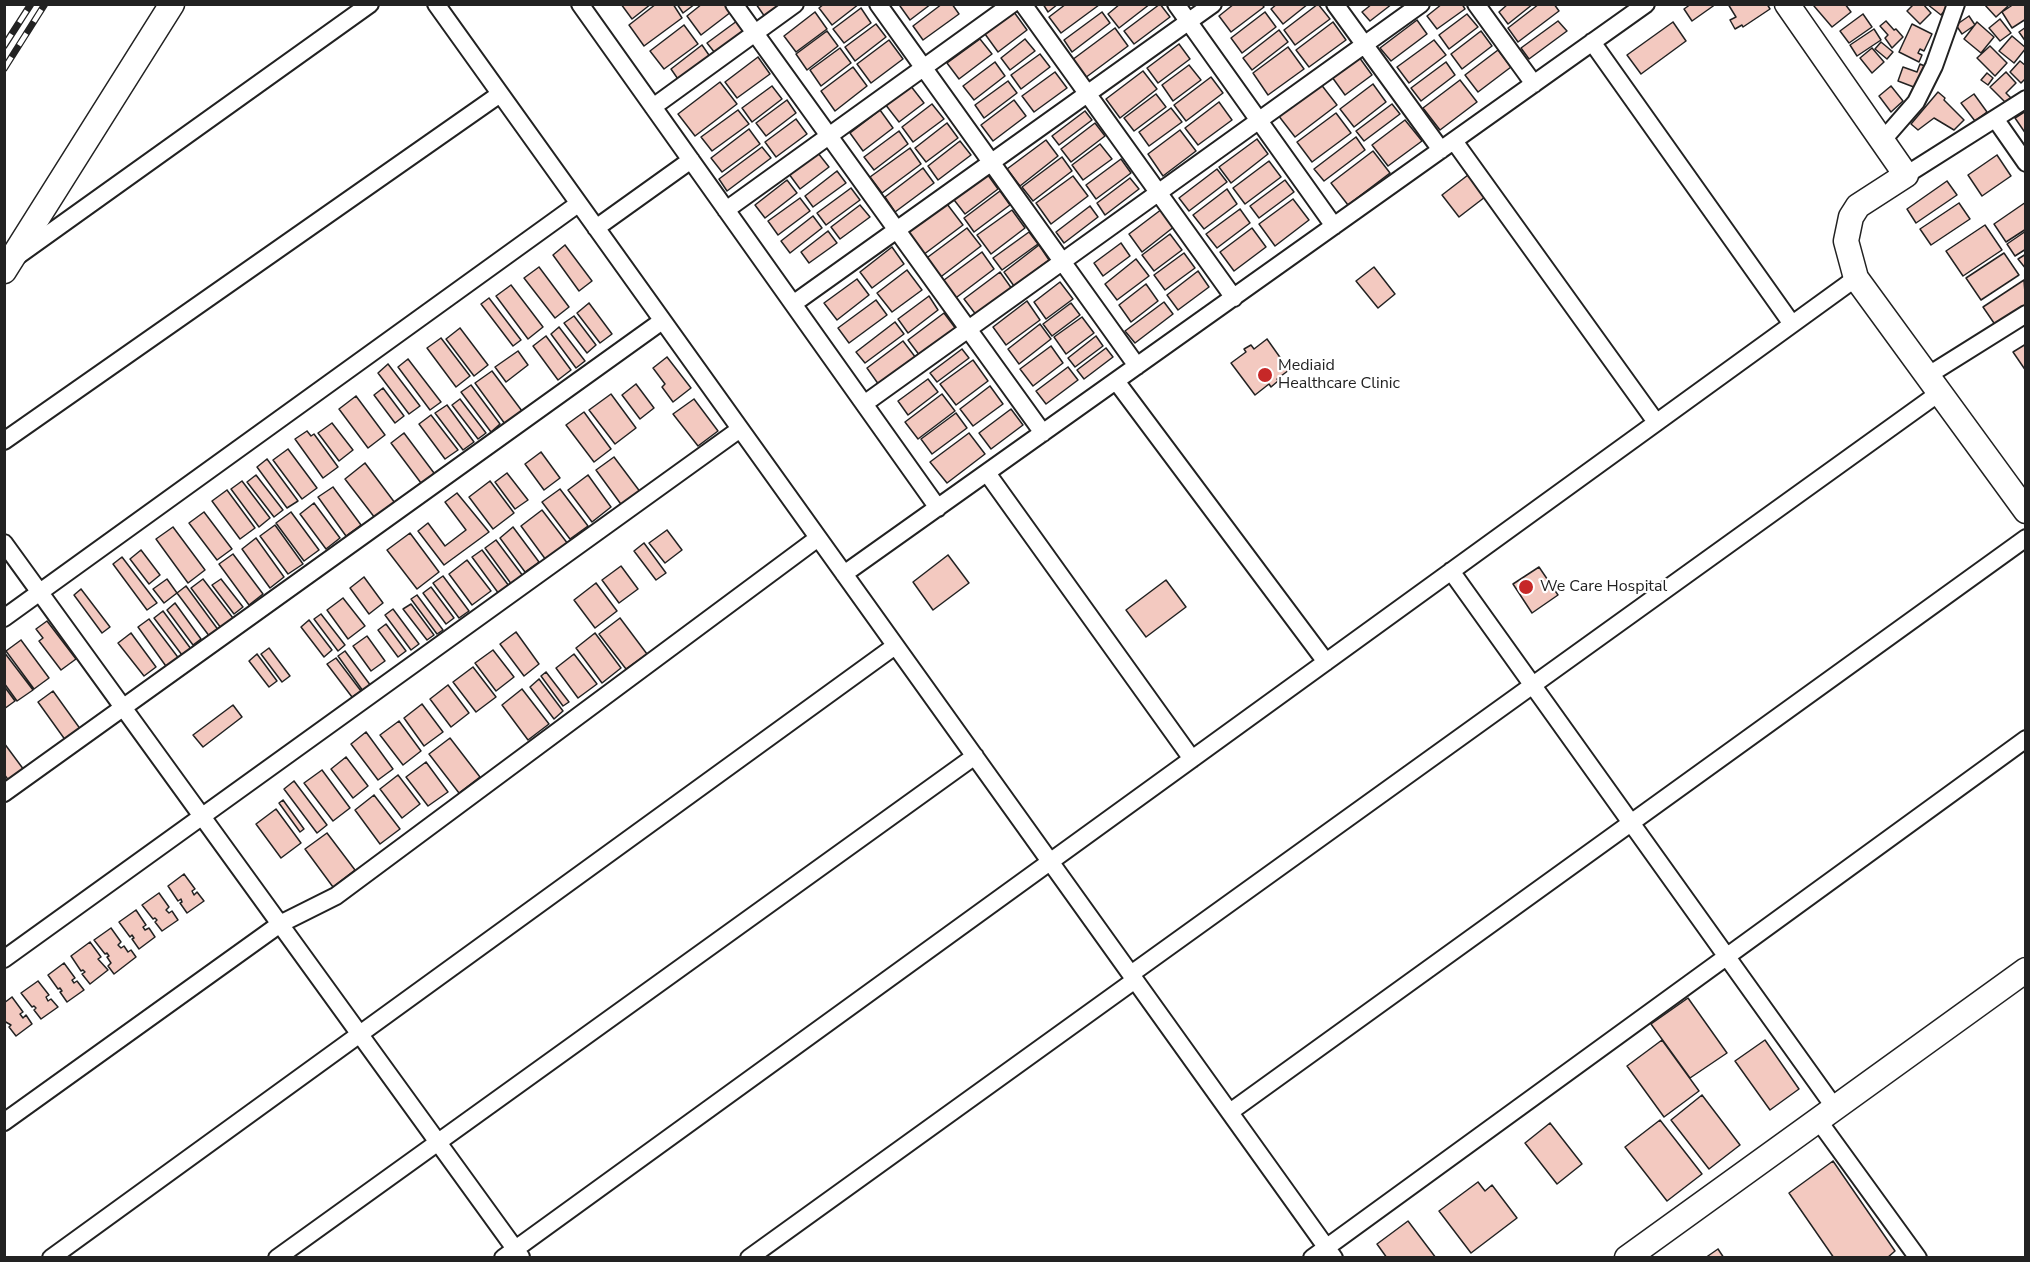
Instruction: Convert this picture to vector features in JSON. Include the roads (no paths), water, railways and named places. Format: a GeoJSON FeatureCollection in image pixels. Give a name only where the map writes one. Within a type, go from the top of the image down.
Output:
{"type":"FeatureCollection","features":[{"type":"Feature","properties":{"kind":"street"},"geometry":{"type":"LineString","coordinates":[[8,266],[172,4]]}},
{"type":"Feature","properties":{"kind":"street"},"geometry":{"type":"LineString","coordinates":[[8,266],[370,4]]}},
{"type":"Feature","properties":{"kind":"street"},"geometry":{"type":"LineString","coordinates":[[436,4],[1330,1252]]}},
{"type":"Feature","properties":{"kind":"street"},"geometry":{"type":"LineString","coordinates":[[734,4],[1043,433]]}},
{"type":"Feature","properties":{"kind":"street"},"geometry":{"type":"LineString","coordinates":[[653,106],[795,4]]}},
{"type":"Feature","properties":{"kind":"street"},"geometry":{"type":"LineString","coordinates":[[878,4],[1137,366]]}},
{"type":"Feature","properties":{"kind":"street"},"geometry":{"type":"LineString","coordinates":[[726,210],[1012,4]]}},
{"type":"Feature","properties":{"kind":"street"},"geometry":{"type":"LineString","coordinates":[[1023,4],[1234,298]]}},
{"type":"Feature","properties":{"kind":"street"},"geometry":{"type":"LineString","coordinates":[[1176,4],[1334,226]]}},
{"type":"Feature","properties":{"kind":"street"},"geometry":{"type":"LineString","coordinates":[[793,304],[1213,4]]}},
{"type":"Feature","properties":{"kind":"street"},"geometry":{"type":"LineString","coordinates":[[1335,4],[1365,45],[1448,145],[1656,422]]}},
{"type":"Feature","properties":{"kind":"street"},"geometry":{"type":"LineString","coordinates":[[864,404],[1421,4]]}},
{"type":"Feature","properties":{"kind":"street"},"geometry":{"type":"LineString","coordinates":[[1476,4],[1534,84]]}},
{"type":"Feature","properties":{"kind":"street"},"geometry":{"type":"LineString","coordinates":[[1787,4],[1906,175]]}},
{"type":"Feature","properties":{"kind":"street"},"geometry":{"type":"LineString","coordinates":[[1882,141],[1916,102],[1934,66],[1956,4]]}},
{"type":"Feature","properties":{"kind":"street"},"geometry":{"type":"LineString","coordinates":[[585,6],[726,210],[938,508]]}},
{"type":"Feature","properties":{"kind":"street"},"geometry":{"type":"LineString","coordinates":[[844,574],[1534,84],[1635,8]]}},
{"type":"Feature","properties":{"kind":"street"},"geometry":{"type":"LineString","coordinates":[[1592,42],[1792,324]]}},
{"type":"Feature","properties":{"kind":"street"},"geometry":{"type":"LineString","coordinates":[[4,441],[500,94]]}},
{"type":"Feature","properties":{"kind":"street"},"geometry":{"type":"LineString","coordinates":[[2025,99],[1996,120],[1858,206],[1851,217],[1846,241],[1856,278],[2025,511]]}},
{"type":"Feature","properties":{"kind":"street"},"geometry":{"type":"LineString","coordinates":[[1996,120],[2025,163]]}},
{"type":"Feature","properties":{"kind":"street"},"geometry":{"type":"LineString","coordinates":[[596,228],[691,160]]}},
{"type":"Feature","properties":{"kind":"street"},"geometry":{"type":"LineString","coordinates":[[4,618],[578,204]]}},
{"type":"Feature","properties":{"kind":"street"},"geometry":{"type":"LineString","coordinates":[[4,543],[438,1142],[513,1255],[1050,862],[1856,278]]}},
{"type":"Feature","properties":{"kind":"street"},"geometry":{"type":"LineString","coordinates":[[748,1257],[1532,685],[2025,314]]}},
{"type":"Feature","properties":{"kind":"street"},"geometry":{"type":"LineString","coordinates":[[4,793],[662,321]]}},
{"type":"Feature","properties":{"kind":"street"},"geometry":{"type":"LineString","coordinates":[[1116,381],[1326,662]]}},
{"type":"Feature","properties":{"kind":"street"},"geometry":{"type":"LineString","coordinates":[[4,959],[740,429]]}},
{"type":"Feature","properties":{"kind":"street"},"geometry":{"type":"LineString","coordinates":[[987,473],[1192,759]]}},
{"type":"Feature","properties":{"kind":"street"},"geometry":{"type":"LineString","coordinates":[[4,1122],[280,924],[336,896],[818,538]]}},
{"type":"Feature","properties":{"kind":"street"},"geometry":{"type":"LineString","coordinates":[[1230,1112],[2025,538]]}},
{"type":"Feature","properties":{"kind":"street"},"geometry":{"type":"LineString","coordinates":[[1451,571],[1726,956],[1918,1257]]}},
{"type":"Feature","properties":{"kind":"street"},"geometry":{"type":"LineString","coordinates":[[51,1257],[895,646]]}},
{"type":"Feature","properties":{"kind":"street"},"geometry":{"type":"LineString","coordinates":[[1312,1257],[1330,1252],[1726,956],[2025,739]]}},
{"type":"Feature","properties":{"kind":"street"},"geometry":{"type":"LineString","coordinates":[[277,1257],[975,756]]}},
{"type":"Feature","properties":{"kind":"street"},"geometry":{"type":"LineString","coordinates":[[1628,1257],[2025,970]]}},
{"type":"Feature","properties":{"kind":"railway"},"geometry":{"type":"LineString","coordinates":[[4,46],[31,4]]}},
{"type":"Feature","properties":{"kind":"railway"},"geometry":{"type":"LineString","coordinates":[[4,69],[45,4]]}},
{"type":"Feature","properties":{"kind":"place","name":"Mediaid Healthcare Clinic"},"geometry":{"type":"Point","coordinates":[1265,375]}},
{"type":"Feature","properties":{"kind":"place","name":"We Care Hospital"},"geometry":{"type":"Point","coordinates":[1526,587]}}]}
